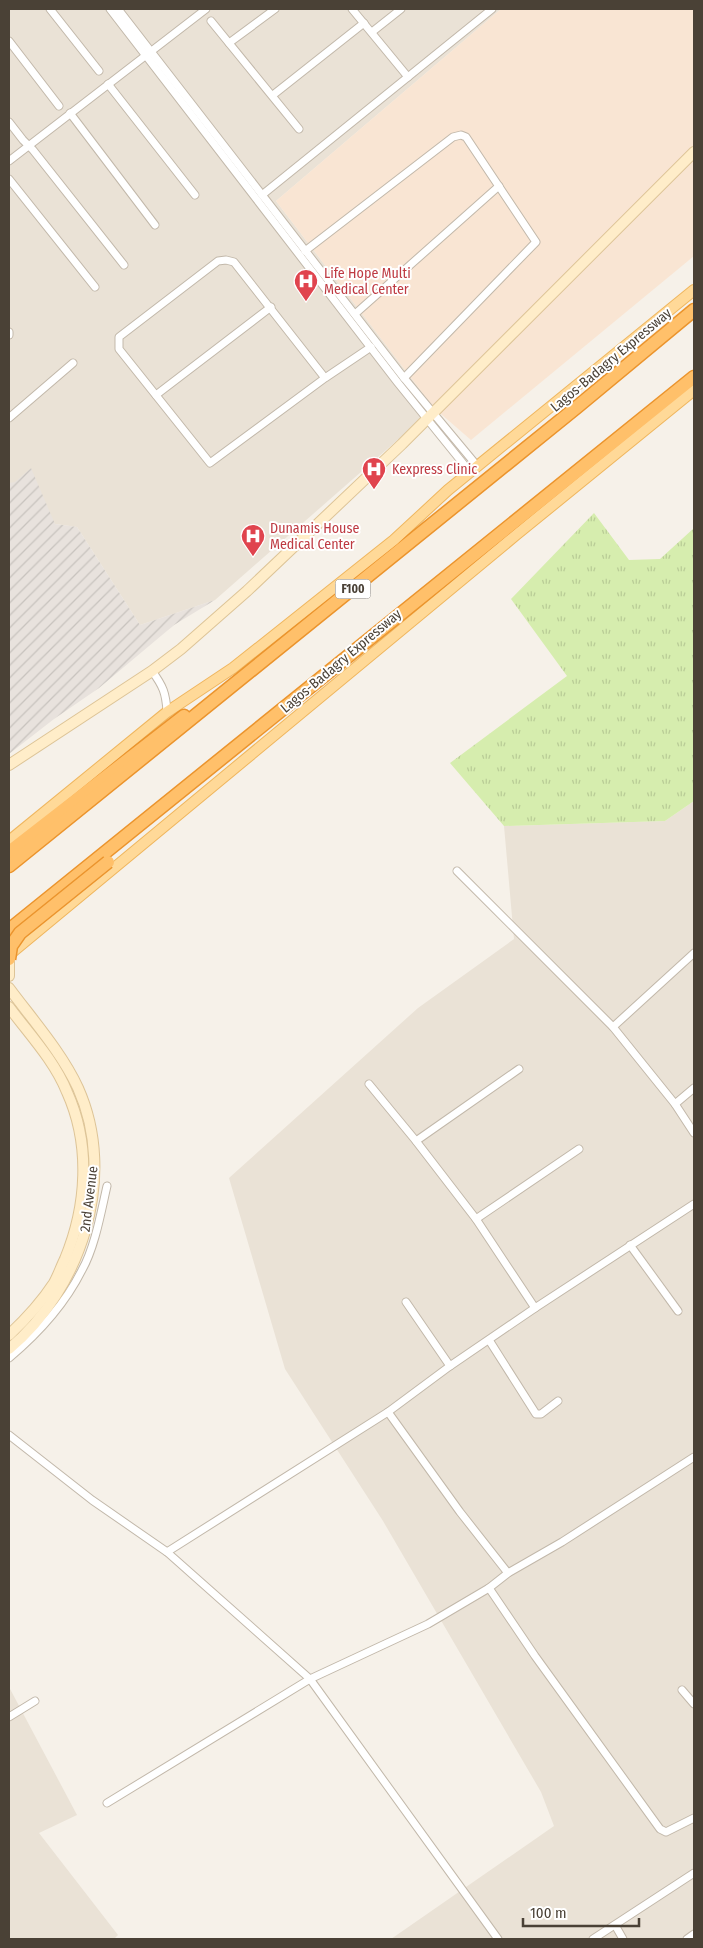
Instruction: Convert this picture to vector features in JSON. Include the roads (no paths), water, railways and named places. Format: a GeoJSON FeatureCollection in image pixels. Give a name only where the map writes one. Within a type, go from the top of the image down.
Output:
{"type":"FeatureCollection","features":[{"type":"Feature","properties":{"kind":"highway","name":"Lagos-Badagry Expressway"},"geometry":{"type":"LineString","coordinates":[[9,866],[577,407],[694,310]]}},
{"type":"Feature","properties":{"kind":"highway","name":"Lagos-Badagry Expressway"},"geometry":{"type":"LineString","coordinates":[[9,930],[694,377]]}},
{"type":"Feature","properties":{"kind":"highway"},"geometry":{"type":"LineString","coordinates":[[9,852],[163,731],[291,639]]}},
{"type":"Feature","properties":{"kind":"highway"},"geometry":{"type":"LineString","coordinates":[[9,961],[12,946],[20,933],[205,780],[335,665]]}},
{"type":"Feature","properties":{"kind":"main road"},"geometry":{"type":"LineString","coordinates":[[431,419],[694,152]]}},
{"type":"Feature","properties":{"kind":"main road"},"geometry":{"type":"LineString","coordinates":[[9,772],[154,674],[250,595],[694,160]]}},
{"type":"Feature","properties":{"kind":"main road","name":"Lagos-Badagry Expressway"},"geometry":{"type":"LineString","coordinates":[[167,712],[233,668],[394,540],[427,508],[694,290]]}},
{"type":"Feature","properties":{"kind":"main road","name":"Lagos-Badagry Expressway"},"geometry":{"type":"LineString","coordinates":[[9,955],[694,390]]}},
{"type":"Feature","properties":{"kind":"main road"},"geometry":{"type":"LineString","coordinates":[[9,765],[154,674]]}},
{"type":"Feature","properties":{"kind":"main road"},"geometry":{"type":"LineString","coordinates":[[9,841],[167,712]]}},
{"type":"Feature","properties":{"kind":"main road"},"geometry":{"type":"LineString","coordinates":[[9,961],[9,976]]}},
{"type":"Feature","properties":{"kind":"main road","name":"2nd Avenue"},"geometry":{"type":"LineString","coordinates":[[9,988],[64,1063],[78,1088],[88,1120],[94,1155],[83,1242],[56,1297],[36,1324],[9,1349]]}},
{"type":"Feature","properties":{"kind":"main road","name":"2nd Avenue"},"geometry":{"type":"LineString","coordinates":[[9,1007],[55,1067],[68,1092],[77,1119],[88,1192],[55,1281],[41,1302],[9,1335]]}},
{"type":"Feature","properties":{"kind":"street"},"geometry":{"type":"LineString","coordinates":[[50,9],[99,71]]}},
{"type":"Feature","properties":{"kind":"street"},"geometry":{"type":"LineString","coordinates":[[110,9],[262,195],[404,378],[431,419]]}},
{"type":"Feature","properties":{"kind":"street"},"geometry":{"type":"LineString","coordinates":[[118,9],[148,54],[371,347],[474,470]]}},
{"type":"Feature","properties":{"kind":"street"},"geometry":{"type":"LineString","coordinates":[[9,161],[206,9]]}},
{"type":"Feature","properties":{"kind":"street"},"geometry":{"type":"LineString","coordinates":[[229,42],[275,9]]}},
{"type":"Feature","properties":{"kind":"street"},"geometry":{"type":"LineString","coordinates":[[352,9],[408,78]]}},
{"type":"Feature","properties":{"kind":"street"},"geometry":{"type":"LineString","coordinates":[[372,32],[401,9]]}},
{"type":"Feature","properties":{"kind":"street"},"geometry":{"type":"LineString","coordinates":[[262,195],[492,9]]}},
{"type":"Feature","properties":{"kind":"street"},"geometry":{"type":"LineString","coordinates":[[211,21],[299,129]]}},
{"type":"Feature","properties":{"kind":"street"},"geometry":{"type":"LineString","coordinates":[[273,95],[364,23]]}},
{"type":"Feature","properties":{"kind":"street"},"geometry":{"type":"LineString","coordinates":[[9,41],[59,106]]}},
{"type":"Feature","properties":{"kind":"street"},"geometry":{"type":"LineString","coordinates":[[108,84],[195,195]]}},
{"type":"Feature","properties":{"kind":"street"},"geometry":{"type":"LineString","coordinates":[[70,113],[154,225]]}},
{"type":"Feature","properties":{"kind":"street"},"geometry":{"type":"LineString","coordinates":[[9,122],[124,265]]}},
{"type":"Feature","properties":{"kind":"street"},"geometry":{"type":"LineString","coordinates":[[305,251],[452,137],[466,137],[536,242],[404,378]]}},
{"type":"Feature","properties":{"kind":"street"},"geometry":{"type":"LineString","coordinates":[[9,179],[96,287]]}},
{"type":"Feature","properties":{"kind":"street"},"geometry":{"type":"LineString","coordinates":[[355,314],[499,186]]}},
{"type":"Feature","properties":{"kind":"street"},"geometry":{"type":"LineString","coordinates":[[325,378],[234,262],[226,260],[218,261],[119,337],[119,349],[210,463],[325,378],[371,347]]}},
{"type":"Feature","properties":{"kind":"street"},"geometry":{"type":"LineString","coordinates":[[156,395],[271,307]]}},
{"type":"Feature","properties":{"kind":"street"},"geometry":{"type":"LineString","coordinates":[[9,418],[73,363]]}},
{"type":"Feature","properties":{"kind":"street"},"geometry":{"type":"LineString","coordinates":[[154,674],[165,691],[167,712]]}},
{"type":"Feature","properties":{"kind":"street"},"geometry":{"type":"LineString","coordinates":[[457,871],[613,1027],[675,1104],[694,1132]]}},
{"type":"Feature","properties":{"kind":"street"},"geometry":{"type":"LineString","coordinates":[[613,1027],[694,953]]}},
{"type":"Feature","properties":{"kind":"street"},"geometry":{"type":"LineString","coordinates":[[416,1141],[519,1069]]}},
{"type":"Feature","properties":{"kind":"street"},"geometry":{"type":"LineString","coordinates":[[368,1084],[416,1141],[476,1219],[535,1308]]}},
{"type":"Feature","properties":{"kind":"street"},"geometry":{"type":"LineString","coordinates":[[675,1104],[694,1088]]}},
{"type":"Feature","properties":{"kind":"street"},"geometry":{"type":"LineString","coordinates":[[476,1219],[579,1149]]}},
{"type":"Feature","properties":{"kind":"street"},"geometry":{"type":"LineString","coordinates":[[9,1358],[41,1330],[64,1302],[83,1269],[97,1226],[107,1186]]}},
{"type":"Feature","properties":{"kind":"street"},"geometry":{"type":"LineString","coordinates":[[167,1552],[388,1412],[450,1366],[535,1308],[694,1204]]}},
{"type":"Feature","properties":{"kind":"street"},"geometry":{"type":"LineString","coordinates":[[630,1246],[678,1311]]}},
{"type":"Feature","properties":{"kind":"street"},"geometry":{"type":"LineString","coordinates":[[406,1302],[450,1366]]}},
{"type":"Feature","properties":{"kind":"street"},"geometry":{"type":"LineString","coordinates":[[489,1340],[536,1414],[541,1414],[558,1401]]}},
{"type":"Feature","properties":{"kind":"street"},"geometry":{"type":"LineString","coordinates":[[388,1412],[460,1512],[508,1574]]}},
{"type":"Feature","properties":{"kind":"street"},"geometry":{"type":"LineString","coordinates":[[9,1435],[84,1494],[167,1552],[310,1679],[498,1939]]}},
{"type":"Feature","properties":{"kind":"street"},"geometry":{"type":"LineString","coordinates":[[107,1803],[310,1679],[428,1624],[489,1588],[508,1574],[562,1542],[694,1457]]}},
{"type":"Feature","properties":{"kind":"street"},"geometry":{"type":"LineString","coordinates":[[489,1588],[535,1656],[660,1829],[666,1832],[694,1818]]}},
{"type":"Feature","properties":{"kind":"street"},"geometry":{"type":"LineString","coordinates":[[682,1690],[694,1704]]}},
{"type":"Feature","properties":{"kind":"street"},"geometry":{"type":"LineString","coordinates":[[9,1717],[35,1701]]}},
{"type":"Feature","properties":{"kind":"street"},"geometry":{"type":"LineString","coordinates":[[593,1939],[694,1873]]}},
{"type":"Feature","properties":{"kind":"street"},"geometry":{"type":"LineString","coordinates":[[614,1925],[624,1939]]}},
{"type":"Feature","properties":{"kind":"street"},"geometry":{"type":"LineString","coordinates":[[687,1939],[694,1934]]}},
{"type":"Feature","properties":{"kind":"place","name":"Life Hope Multi Medical Center"},"geometry":{"type":"Point","coordinates":[306,302]}},
{"type":"Feature","properties":{"kind":"place","name":"Kexpress Clinic"},"geometry":{"type":"Point","coordinates":[374,490]}},
{"type":"Feature","properties":{"kind":"place","name":"Dunamis House Medical Center"},"geometry":{"type":"Point","coordinates":[253,557]}}]}
